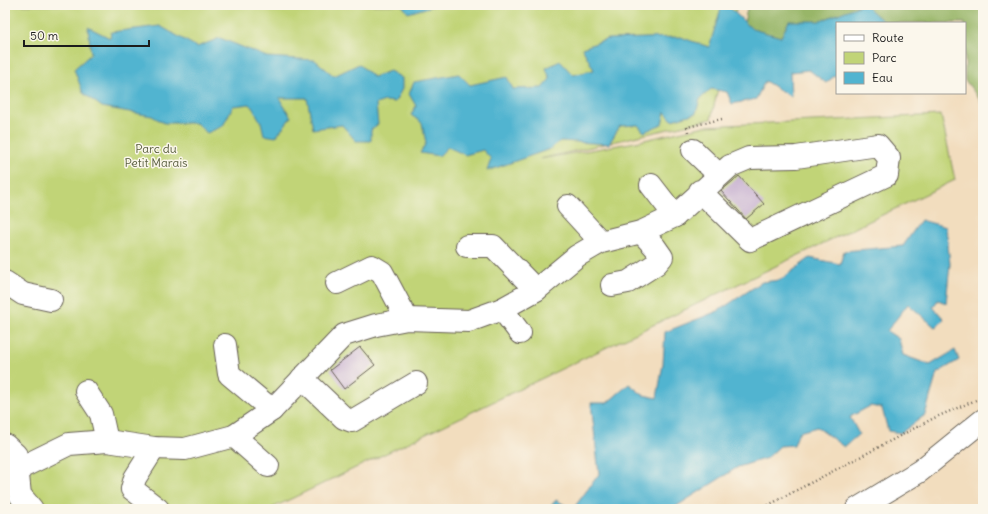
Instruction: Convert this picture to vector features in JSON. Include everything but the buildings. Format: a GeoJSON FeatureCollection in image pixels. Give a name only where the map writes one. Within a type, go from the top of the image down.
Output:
{"type":"FeatureCollection","features":[{"type":"Feature","properties":{"kind":"street"},"geometry":{"type":"LineString","coordinates":[[11,471],[69,444],[107,441],[154,448],[185,449],[234,436],[272,410],[344,335],[376,325],[407,318],[469,321],[502,309],[536,290],[577,256],[601,242],[641,232],[675,216],[700,191],[730,166],[749,158],[796,157],[878,145],[889,158],[887,175],[750,240],[700,191]]}},
{"type":"Feature","properties":{"kind":"street"},"geometry":{"type":"LineString","coordinates":[[693,150],[719,176]]}},
{"type":"Feature","properties":{"kind":"street"},"geometry":{"type":"LineString","coordinates":[[651,185],[675,216]]}},
{"type":"Feature","properties":{"kind":"street"},"geometry":{"type":"LineString","coordinates":[[568,206],[601,242]]}},
{"type":"Feature","properties":{"kind":"street"},"geometry":{"type":"LineString","coordinates":[[612,285],[628,282],[656,264],[662,257],[656,247],[641,232]]}},
{"type":"Feature","properties":{"kind":"street"},"geometry":{"type":"LineString","coordinates":[[467,246],[493,246],[536,290]]}},
{"type":"Feature","properties":{"kind":"street"},"geometry":{"type":"LineString","coordinates":[[337,283],[372,266],[382,272],[407,318]]}},
{"type":"Feature","properties":{"kind":"street"},"geometry":{"type":"LineString","coordinates":[[5,282],[23,294],[51,300]]}},
{"type":"Feature","properties":{"kind":"street"},"geometry":{"type":"LineString","coordinates":[[502,309],[520,333]]}},
{"type":"Feature","properties":{"kind":"street"},"geometry":{"type":"LineString","coordinates":[[225,345],[229,374],[272,410]]}},
{"type":"Feature","properties":{"kind":"street"},"geometry":{"type":"LineString","coordinates":[[302,378],[344,418],[352,420],[416,383]]}},
{"type":"Feature","properties":{"kind":"street"},"geometry":{"type":"LineString","coordinates":[[86,391],[101,414],[107,441]]}},
{"type":"Feature","properties":{"kind":"street"},"geometry":{"type":"LineString","coordinates":[[857,509],[920,471],[983,420]]}},
{"type":"Feature","properties":{"kind":"street"},"geometry":{"type":"LineString","coordinates":[[234,436],[268,466]]}},
{"type":"Feature","properties":{"kind":"street"},"geometry":{"type":"LineString","coordinates":[[5,445],[16,455],[11,471],[20,495],[32,509]]}},
{"type":"Feature","properties":{"kind":"street"},"geometry":{"type":"LineString","coordinates":[[154,448],[135,478],[132,489],[158,509]]}},
{"type":"Feature","properties":{"kind":"path"},"geometry":{"type":"LineString","coordinates":[[693,150],[687,128],[722,119]]}},
{"type":"Feature","properties":{"kind":"path"},"geometry":{"type":"LineString","coordinates":[[761,509],[934,418],[983,397]]}},
{"type":"Feature","properties":{"kind":"green space","name":"Parc du Petit Marais"},"geometry":{"type":"Polygon","coordinates":[[[5,5],[737,5],[711,119],[540,159],[636,142],[705,126],[941,115],[955,180],[270,509],[5,509],[5,5]]]}},
{"type":"Feature","properties":{"kind":"green space"},"geometry":{"type":"Polygon","coordinates":[[[748,5],[983,5],[983,104],[966,81],[966,22],[836,22],[836,23],[733,70],[748,5]]]}},
{"type":"Feature","properties":{"kind":"water"},"geometry":{"type":"Polygon","coordinates":[[[402,5],[436,5],[408,13],[402,5]]]}},
{"type":"Feature","properties":{"kind":"water"},"geometry":{"type":"Polygon","coordinates":[[[722,5],[731,5],[730,8],[752,29],[781,37],[789,21],[820,21],[861,5],[865,5],[884,22],[836,22],[836,75],[826,83],[809,70],[790,72],[791,97],[765,81],[756,99],[732,104],[727,92],[711,89],[700,99],[696,113],[672,120],[665,112],[662,124],[644,132],[638,125],[620,126],[609,144],[560,141],[550,149],[487,171],[491,159],[483,150],[465,155],[448,147],[439,156],[420,153],[426,143],[422,123],[411,115],[416,106],[409,94],[414,82],[459,74],[470,85],[507,77],[513,89],[542,88],[550,79],[546,68],[560,61],[573,75],[594,70],[582,48],[608,39],[680,37],[709,47],[722,5]]]}},
{"type":"Feature","properties":{"kind":"water"},"geometry":{"type":"Polygon","coordinates":[[[160,26],[197,47],[220,38],[267,57],[315,60],[334,76],[359,64],[373,77],[390,71],[402,78],[402,89],[395,102],[385,101],[376,104],[378,124],[371,130],[371,141],[356,141],[342,125],[313,129],[307,98],[279,98],[291,117],[276,137],[264,135],[261,122],[250,104],[233,106],[223,126],[207,133],[196,123],[164,123],[152,116],[102,107],[83,93],[74,69],[91,54],[88,27],[110,38],[111,32],[160,26]]]}},
{"type":"Feature","properties":{"kind":"water"},"geometry":{"type":"Polygon","coordinates":[[[921,220],[946,227],[950,264],[946,303],[938,300],[933,307],[944,319],[936,328],[908,304],[887,331],[899,339],[903,355],[930,365],[955,350],[959,360],[937,373],[925,415],[901,433],[888,431],[882,408],[870,406],[850,417],[859,434],[844,447],[817,427],[799,432],[794,445],[780,446],[767,458],[738,467],[672,509],[573,509],[599,474],[591,403],[607,403],[629,384],[643,395],[657,398],[663,364],[665,332],[718,311],[762,282],[780,280],[810,258],[840,264],[844,251],[903,246],[921,220]]]}},
{"type":"Feature","properties":{"kind":"water"},"geometry":{"type":"Polygon","coordinates":[[[556,500],[572,509],[548,509],[556,500]]]}}]}
